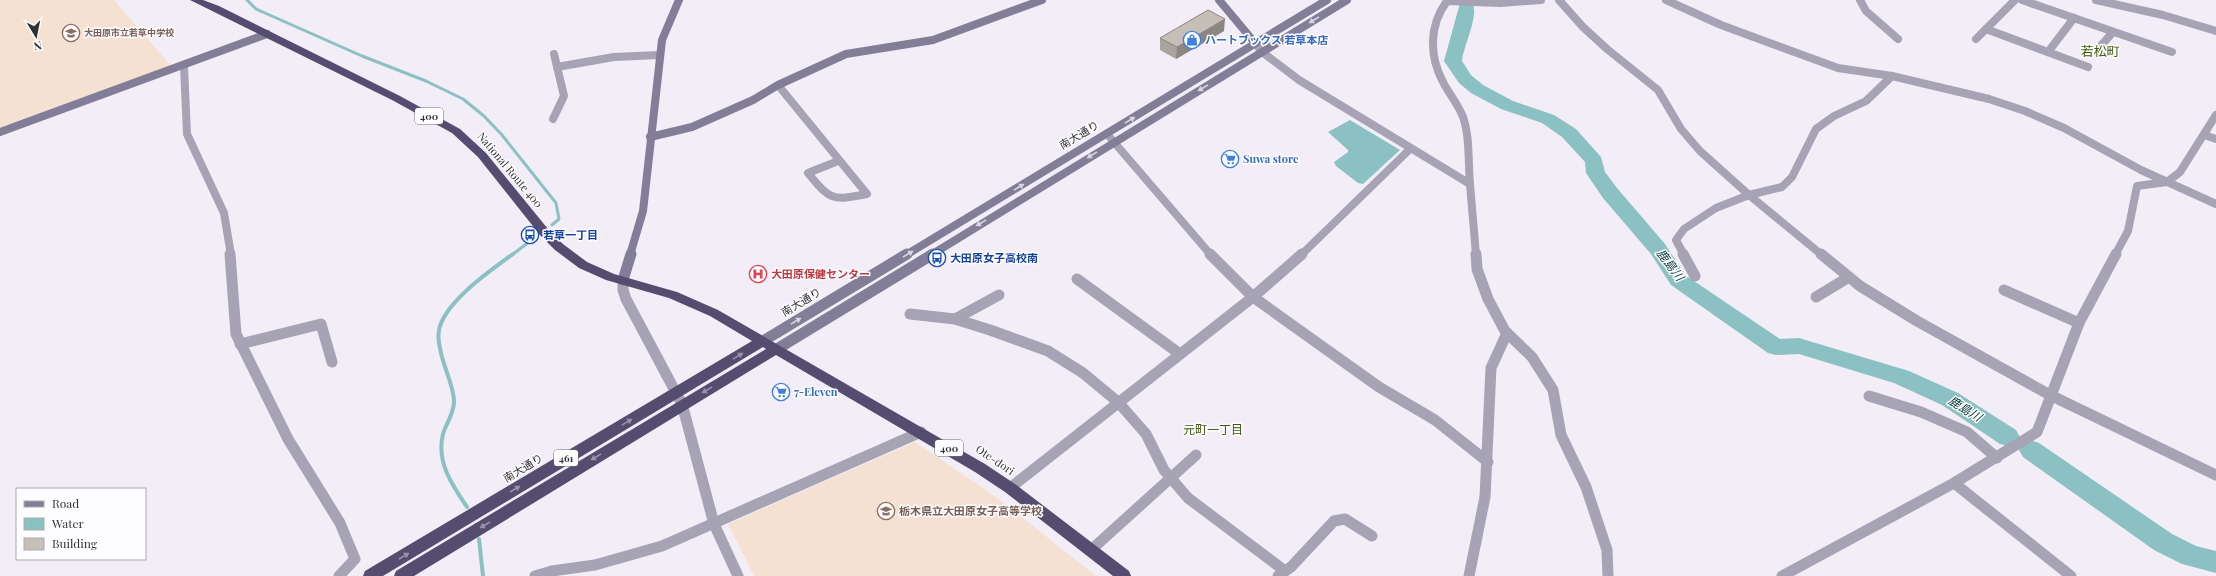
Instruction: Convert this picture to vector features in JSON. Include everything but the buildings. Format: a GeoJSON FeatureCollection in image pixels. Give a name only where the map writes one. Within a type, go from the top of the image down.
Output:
{"type":"FeatureCollection","features":[{"type":"Feature","properties":{"kind":"highway","name":"National Route 400"},"geometry":{"type":"LineString","coordinates":[[196,0],[216,8],[396,98],[456,131],[482,155],[558,248],[596,271],[673,295],[714,312],[777,349]]}},
{"type":"Feature","properties":{"kind":"highway","name":"南大通り"},"geometry":{"type":"LineString","coordinates":[[400,576],[680,398],[763,341]]}},
{"type":"Feature","properties":{"kind":"highway","name":"南大通り"},"geometry":{"type":"LineString","coordinates":[[370,576],[680,398],[777,349]]}},
{"type":"Feature","properties":{"kind":"highway","name":"Ote-dori"},"geometry":{"type":"LineString","coordinates":[[777,349],[921,432],[1010,488],[1124,576]]}},
{"type":"Feature","properties":{"kind":"street"},"geometry":{"type":"LineString","coordinates":[[679,0],[662,40],[650,137],[643,211],[623,280],[623,290],[626,299],[680,398],[714,524],[738,576]]}},
{"type":"Feature","properties":{"kind":"street"},"geometry":{"type":"LineString","coordinates":[[650,137],[692,127],[753,100],[778,85],[846,54],[933,40],[1042,0]]}},
{"type":"Feature","properties":{"kind":"street"},"geometry":{"type":"LineString","coordinates":[[1219,0],[1262,52],[1298,80],[1470,184]]}},
{"type":"Feature","properties":{"kind":"street","name":"南大通り"},"geometry":{"type":"LineString","coordinates":[[763,341],[1327,0]]}},
{"type":"Feature","properties":{"kind":"street","name":"南大通り"},"geometry":{"type":"LineString","coordinates":[[777,349],[1347,0]]}},
{"type":"Feature","properties":{"kind":"street"},"geometry":{"type":"LineString","coordinates":[[1541,0],[1500,2],[1446,0],[1438,12],[1433,30],[1434,58],[1443,82],[1456,101],[1463,117],[1466,130],[1477,269],[1488,299],[1507,333],[1532,357],[1553,390],[1561,436],[1586,488],[1607,550],[1608,576]]}},
{"type":"Feature","properties":{"kind":"street"},"geometry":{"type":"LineString","coordinates":[[1559,0],[1598,40],[1658,90],[1682,129],[1700,151],[1749,195],[1849,277],[1917,321],[2050,395],[2216,475]]}},
{"type":"Feature","properties":{"kind":"street"},"geometry":{"type":"LineString","coordinates":[[1666,0],[1722,25],[1838,68],[1892,76],[1989,99],[2025,111],[2064,128],[2167,182],[2216,204]]}},
{"type":"Feature","properties":{"kind":"street"},"geometry":{"type":"LineString","coordinates":[[1860,0],[1866,11],[1898,39]]}},
{"type":"Feature","properties":{"kind":"street"},"geometry":{"type":"LineString","coordinates":[[1976,39],[2015,0]]}},
{"type":"Feature","properties":{"kind":"street"},"geometry":{"type":"LineString","coordinates":[[2022,0],[2172,52]]}},
{"type":"Feature","properties":{"kind":"street"},"geometry":{"type":"LineString","coordinates":[[2096,0],[2133,4],[2216,31]]}},
{"type":"Feature","properties":{"kind":"street"},"geometry":{"type":"LineString","coordinates":[[2048,52],[2074,18]]}},
{"type":"Feature","properties":{"kind":"street"},"geometry":{"type":"LineString","coordinates":[[1986,29],[2088,67]]}},
{"type":"Feature","properties":{"kind":"street"},"geometry":{"type":"LineString","coordinates":[[2098,49],[2114,32]]}},
{"type":"Feature","properties":{"kind":"street"},"geometry":{"type":"LineString","coordinates":[[0,132],[184,66],[267,34]]}},
{"type":"Feature","properties":{"kind":"street"},"geometry":{"type":"LineString","coordinates":[[553,119],[564,96],[554,54]]}},
{"type":"Feature","properties":{"kind":"street"},"geometry":{"type":"LineString","coordinates":[[557,67],[614,57],[660,55]]}},
{"type":"Feature","properties":{"kind":"street"},"geometry":{"type":"LineString","coordinates":[[184,66],[187,134],[224,213],[230,247],[236,334],[288,439],[340,523],[355,559],[339,576]]}},
{"type":"Feature","properties":{"kind":"street"},"geometry":{"type":"LineString","coordinates":[[1695,276],[1676,240],[1684,229],[1716,208],[1749,195],[1782,187],[1792,177],[1816,129],[1834,116],[1866,101],[1892,76]]}},
{"type":"Feature","properties":{"kind":"street"},"geometry":{"type":"LineString","coordinates":[[778,85],[838,161],[867,194],[840,200],[826,196],[808,173],[838,161]]}},
{"type":"Feature","properties":{"kind":"street"},"geometry":{"type":"LineString","coordinates":[[1782,576],[1954,483],[1997,458],[2037,432],[2079,323],[2128,231],[2137,186],[2167,182],[2180,172],[2216,115]]}},
{"type":"Feature","properties":{"kind":"street"},"geometry":{"type":"LineString","coordinates":[[1107,134],[1115,141],[1216,261],[1253,297],[1379,386],[1435,420],[1488,462]]}},
{"type":"Feature","properties":{"kind":"street"},"geometry":{"type":"LineString","coordinates":[[2204,135],[2216,139]]}},
{"type":"Feature","properties":{"kind":"street"},"geometry":{"type":"LineString","coordinates":[[1010,488],[1253,297],[1292,264],[1410,149]]}},
{"type":"Feature","properties":{"kind":"street"},"geometry":{"type":"LineString","coordinates":[[1816,297],[1849,277]]}},
{"type":"Feature","properties":{"kind":"street"},"geometry":{"type":"LineString","coordinates":[[1077,279],[1180,354]]}},
{"type":"Feature","properties":{"kind":"street"},"geometry":{"type":"LineString","coordinates":[[2004,290],[2079,323]]}},
{"type":"Feature","properties":{"kind":"street"},"geometry":{"type":"LineString","coordinates":[[955,319],[999,295]]}},
{"type":"Feature","properties":{"kind":"street"},"geometry":{"type":"LineString","coordinates":[[910,314],[955,319],[1048,352],[1083,373],[1118,402],[1146,434],[1171,479],[1188,498],[1282,574],[1334,520],[1345,519],[1372,536]]}},
{"type":"Feature","properties":{"kind":"street"},"geometry":{"type":"LineString","coordinates":[[240,344],[321,324],[332,362]]}},
{"type":"Feature","properties":{"kind":"street"},"geometry":{"type":"LineString","coordinates":[[1469,576],[1485,497],[1488,462],[1491,368],[1507,333]]}},
{"type":"Feature","properties":{"kind":"street"},"geometry":{"type":"LineString","coordinates":[[1869,396],[1921,412],[1967,432],[1997,458]]}},
{"type":"Feature","properties":{"kind":"street"},"geometry":{"type":"LineString","coordinates":[[535,576],[552,571],[595,565],[662,546],[921,432]]}},
{"type":"Feature","properties":{"kind":"street"},"geometry":{"type":"LineString","coordinates":[[1091,550],[1196,455]]}},
{"type":"Feature","properties":{"kind":"street"},"geometry":{"type":"LineString","coordinates":[[1954,483],[2071,576]]}},
{"type":"Feature","properties":{"kind":"shaded area","name":"大田原市立若草中学校"},"geometry":{"type":"Polygon","coordinates":[[[0,0],[114,0],[171,66],[0,127],[0,0]]]}},
{"type":"Feature","properties":{"kind":"shaded area","name":"栃木県立大田原女子高等学校"},"geometry":{"type":"Polygon","coordinates":[[[915,442],[996,497],[1096,576],[754,576],[728,524],[915,442]]]}},
{"type":"Feature","properties":{"kind":"water"},"geometry":{"type":"Polygon","coordinates":[[[1350,120],[1400,150],[1363,184],[1358,183],[1336,166],[1334,162],[1348,152],[1348,150],[1328,132],[1350,120]]]}},
{"type":"Feature","properties":{"kind":"waterway"},"geometry":{"type":"LineString","coordinates":[[247,0],[256,9],[362,56],[426,81],[463,99],[484,116],[502,135],[556,203],[559,219],[552,225]]}},
{"type":"Feature","properties":{"kind":"waterway","name":"鹿島川"},"geometry":{"type":"LineString","coordinates":[[1466,6],[1465,19],[1454,53],[1453,61],[1465,79],[1477,89],[1507,105],[1548,119],[1569,133],[1594,161],[1596,173],[1610,193],[1658,249],[1678,280],[1776,347],[1799,346],[1901,377],[1950,399],[2008,437]]}},
{"type":"Feature","properties":{"kind":"waterway"},"geometry":{"type":"LineString","coordinates":[[512,255],[534,238]]}},
{"type":"Feature","properties":{"kind":"waterway"},"geometry":{"type":"LineString","coordinates":[[467,507],[451,482],[442,454],[441,444],[443,434],[452,412],[454,397],[440,350],[439,329],[445,316],[461,296],[513,254]]}},
{"type":"Feature","properties":{"kind":"waterway","name":"鹿島川"},"geometry":{"type":"LineString","coordinates":[[2031,450],[2163,542],[2191,556],[2216,562]]}},
{"type":"Feature","properties":{"kind":"waterway"},"geometry":{"type":"LineString","coordinates":[[479,539],[483,576]]}},
{"type":"Feature","properties":{"kind":"place","name":"大田原市立若草中学校"},"geometry":{"type":"Point","coordinates":[71,33]}},
{"type":"Feature","properties":{"kind":"place","name":"ハートブックス 若草本店"},"geometry":{"type":"Point","coordinates":[1192,40]}},
{"type":"Feature","properties":{"kind":"place","name":"Suwa store"},"geometry":{"type":"Point","coordinates":[1230,159]}},
{"type":"Feature","properties":{"kind":"place","name":"若草一丁目"},"geometry":{"type":"Point","coordinates":[530,235]}},
{"type":"Feature","properties":{"kind":"place","name":"大田原女子高校南"},"geometry":{"type":"Point","coordinates":[937,258]}},
{"type":"Feature","properties":{"kind":"place","name":"大田原保健センター"},"geometry":{"type":"Point","coordinates":[758,274]}},
{"type":"Feature","properties":{"kind":"place","name":"7-Eleven"},"geometry":{"type":"Point","coordinates":[781,392]}},
{"type":"Feature","properties":{"kind":"place","name":"栃木県立大田原女子高等学校"},"geometry":{"type":"Point","coordinates":[886,511]}},
{"type":"Feature","properties":{"kind":"district","name":"若松町"},"geometry":{"type":"Point","coordinates":[2100,51]}},
{"type":"Feature","properties":{"kind":"district","name":"元町一丁目"},"geometry":{"type":"Point","coordinates":[1213,430]}}]}
